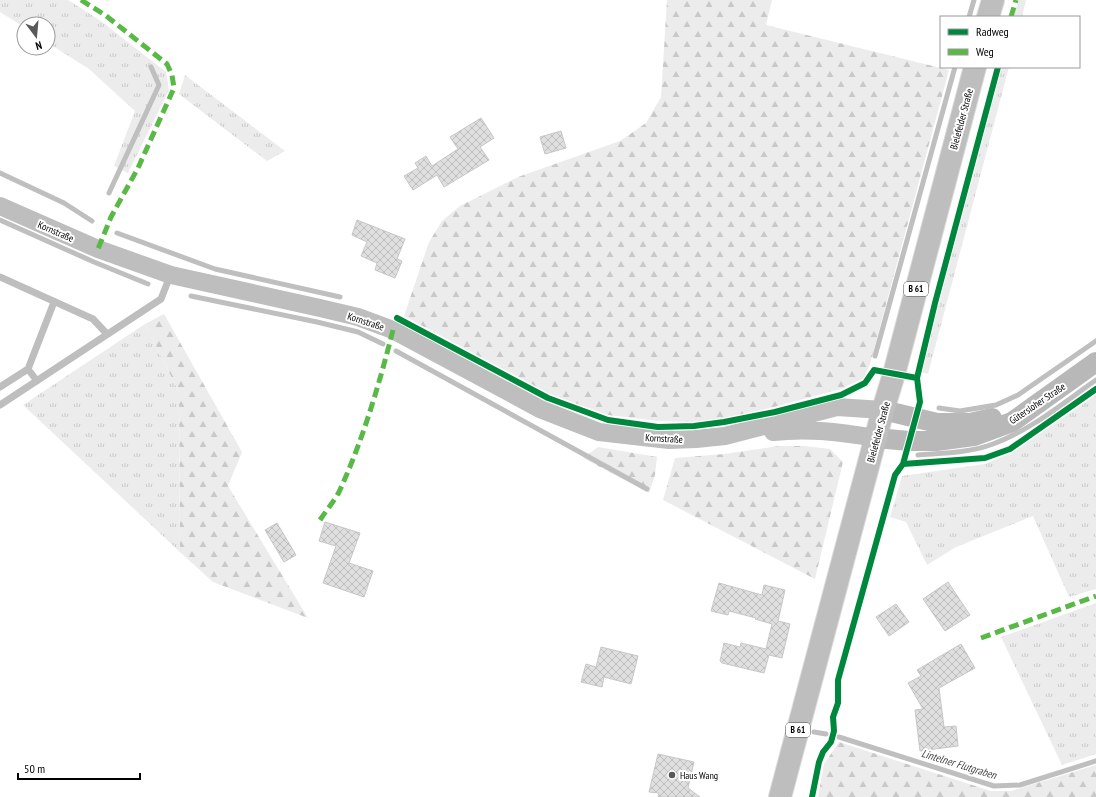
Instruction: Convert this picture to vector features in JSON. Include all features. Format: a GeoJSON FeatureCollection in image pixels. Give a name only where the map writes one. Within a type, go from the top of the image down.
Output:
{"type":"FeatureCollection","features":[{"type":"Feature","properties":{"kind":"main road"},"geometry":{"type":"LineString","coordinates":[[988,16],[993,0]]}},
{"type":"Feature","properties":{"kind":"main road","name":"Bielefelder Straße"},"geometry":{"type":"LineString","coordinates":[[780,797],[975,68]]}},
{"type":"Feature","properties":{"kind":"main road","name":"Gütersloher Straße"},"geometry":{"type":"LineString","coordinates":[[876,438],[909,441],[936,441],[974,436],[1012,422],[1096,362]]}},
{"type":"Feature","properties":{"kind":"main road","name":"Gütersloher Straße"},"geometry":{"type":"LineString","coordinates":[[883,410],[937,423],[970,422],[1009,414],[1077,375]]}},
{"type":"Feature","properties":{"kind":"street","name":"Kornstraße"},"geometry":{"type":"LineString","coordinates":[[0,206],[98,249],[170,276],[358,318],[393,330],[540,409],[599,432],[670,433],[696,439],[725,436],[745,436],[790,430],[835,431],[876,438]]}},
{"type":"Feature","properties":{"kind":"street","name":"Kornstraße"},"geometry":{"type":"LineString","coordinates":[[725,436],[838,407],[883,410]]}},
{"type":"Feature","properties":{"kind":"lane"},"geometry":{"type":"LineString","coordinates":[[0,405],[161,299],[170,276]]}},
{"type":"Feature","properties":{"kind":"lane"},"geometry":{"type":"LineString","coordinates":[[0,277],[93,319],[107,334]]}},
{"type":"Feature","properties":{"kind":"lane"},"geometry":{"type":"LineString","coordinates":[[0,387],[28,369],[54,302]]}},
{"type":"Feature","properties":{"kind":"lane"},"geometry":{"type":"LineString","coordinates":[[28,369],[37,381]]}},
{"type":"Feature","properties":{"kind":"green space"},"geometry":{"type":"Polygon","coordinates":[[[0,0],[68,0],[101,21],[166,72],[169,90],[128,173],[114,166],[135,111],[89,69],[56,48],[56,16],[16,16],[16,22],[0,12],[0,0]]]}},
{"type":"Feature","properties":{"kind":"green space"},"geometry":{"type":"Polygon","coordinates":[[[667,0],[772,0],[766,25],[949,70],[870,364],[864,378],[841,389],[774,407],[724,418],[693,422],[658,421],[608,415],[550,394],[404,316],[429,242],[442,221],[460,206],[518,177],[620,141],[646,123],[661,97],[667,0]]]}},
{"type":"Feature","properties":{"kind":"green space"},"geometry":{"type":"Polygon","coordinates":[[[1018,0],[1026,0],[1022,16],[1014,16],[1018,0]]]}},
{"type":"Feature","properties":{"kind":"green space"},"geometry":{"type":"Polygon","coordinates":[[[1001,68],[1009,68],[928,374],[921,372],[1001,68]]]}},
{"type":"Feature","properties":{"kind":"green space"},"geometry":{"type":"Polygon","coordinates":[[[185,75],[285,151],[267,161],[179,94],[185,75]]]}},
{"type":"Feature","properties":{"kind":"green space"},"geometry":{"type":"Polygon","coordinates":[[[164,314],[242,452],[228,486],[308,618],[213,582],[180,552],[179,392],[145,324],[164,314]]]}},
{"type":"Feature","properties":{"kind":"green space"},"geometry":{"type":"Polygon","coordinates":[[[145,324],[179,392],[180,552],[23,405],[145,324]]]}},
{"type":"Feature","properties":{"kind":"green space"},"geometry":{"type":"Polygon","coordinates":[[[1096,395],[1096,589],[1069,597],[1033,516],[956,547],[927,565],[906,522],[890,517],[902,476],[985,464],[1012,453],[1096,395]]]}},
{"type":"Feature","properties":{"kind":"green space"},"geometry":{"type":"Polygon","coordinates":[[[779,446],[805,446],[830,449],[843,462],[815,579],[663,500],[675,458],[724,454],[779,446]]]}},
{"type":"Feature","properties":{"kind":"green space"},"geometry":{"type":"Polygon","coordinates":[[[598,447],[657,457],[655,475],[649,493],[583,458],[598,447]]]}},
{"type":"Feature","properties":{"kind":"green space"},"geometry":{"type":"Polygon","coordinates":[[[1096,603],[1096,754],[1062,765],[1001,637],[1096,603]]]}},
{"type":"Feature","properties":{"kind":"green space"},"geometry":{"type":"Polygon","coordinates":[[[839,742],[991,791],[1011,791],[1096,765],[1096,797],[818,797],[824,764],[839,742]]]}},
{"type":"Feature","properties":{"kind":"building"},"geometry":{"type":"Polygon","coordinates":[[[481,118],[494,138],[480,147],[489,160],[444,187],[437,175],[413,190],[404,176],[418,168],[415,163],[426,156],[432,166],[458,149],[450,137],[481,118]]]}},
{"type":"Feature","properties":{"kind":"building"},"geometry":{"type":"Polygon","coordinates":[[[561,131],[566,148],[545,154],[540,137],[561,131]]]}},
{"type":"Feature","properties":{"kind":"building"},"geometry":{"type":"Polygon","coordinates":[[[357,220],[405,239],[397,259],[402,261],[395,278],[375,270],[377,263],[361,256],[367,242],[352,235],[357,220]]]}},
{"type":"Feature","properties":{"kind":"building"},"geometry":{"type":"Polygon","coordinates":[[[325,522],[360,533],[349,563],[373,571],[364,597],[323,583],[336,546],[319,541],[325,522]]]}},
{"type":"Feature","properties":{"kind":"building"},"geometry":{"type":"Polygon","coordinates":[[[277,523],[296,555],[284,562],[265,530],[277,523]]]}},
{"type":"Feature","properties":{"kind":"building"},"geometry":{"type":"Polygon","coordinates":[[[948,582],[970,615],[945,631],[923,599],[948,582]]]}},
{"type":"Feature","properties":{"kind":"building"},"geometry":{"type":"Polygon","coordinates":[[[719,583],[762,595],[764,585],[785,590],[778,621],[790,624],[782,658],[769,655],[764,673],[722,663],[720,661],[724,643],[740,647],[741,643],[766,649],[772,624],[729,611],[728,615],[711,611],[719,583]]]}},
{"type":"Feature","properties":{"kind":"building"},"geometry":{"type":"Polygon","coordinates":[[[896,604],[909,622],[889,636],[876,617],[896,604]]]}},
{"type":"Feature","properties":{"kind":"building"},"geometry":{"type":"Polygon","coordinates":[[[961,644],[975,668],[939,688],[944,727],[956,726],[958,746],[920,751],[915,710],[923,709],[908,683],[921,676],[917,670],[961,644]]]}},
{"type":"Feature","properties":{"kind":"building"},"geometry":{"type":"Polygon","coordinates":[[[601,647],[638,656],[631,684],[604,677],[602,687],[581,682],[586,664],[596,667],[601,647]]]}},
{"type":"Feature","properties":{"kind":"building","name":"Haus Wang"},"geometry":{"type":"Polygon","coordinates":[[[658,754],[694,762],[688,788],[700,797],[658,797],[659,793],[649,792],[658,754]]]}},
{"type":"Feature","properties":{"kind":"waterway"},"geometry":{"type":"LineString","coordinates":[[969,16],[974,0]]}},
{"type":"Feature","properties":{"kind":"waterway"},"geometry":{"type":"LineString","coordinates":[[109,193],[159,85],[151,67]]}},
{"type":"Feature","properties":{"kind":"waterway"},"geometry":{"type":"LineString","coordinates":[[875,356],[955,68]]}},
{"type":"Feature","properties":{"kind":"waterway"},"geometry":{"type":"LineString","coordinates":[[0,173],[64,203],[92,221]]}},
{"type":"Feature","properties":{"kind":"waterway"},"geometry":{"type":"LineString","coordinates":[[0,220],[94,262],[148,284]]}},
{"type":"Feature","properties":{"kind":"waterway"},"geometry":{"type":"LineString","coordinates":[[117,233],[215,269],[340,297]]}},
{"type":"Feature","properties":{"kind":"waterway"},"geometry":{"type":"LineString","coordinates":[[191,296],[358,332],[383,344]]}},
{"type":"Feature","properties":{"kind":"waterway"},"geometry":{"type":"LineString","coordinates":[[939,408],[960,411],[996,405],[1018,395],[1096,341]]}},
{"type":"Feature","properties":{"kind":"waterway"},"geometry":{"type":"LineString","coordinates":[[396,351],[647,489]]}},
{"type":"Feature","properties":{"kind":"waterway"},"geometry":{"type":"LineString","coordinates":[[918,455],[956,452],[993,444],[1034,424],[1096,380]]}},
{"type":"Feature","properties":{"kind":"waterway","name":"Lintelner Flutgraben"},"geometry":{"type":"LineString","coordinates":[[814,732],[826,734]]}},
{"type":"Feature","properties":{"kind":"waterway","name":"Lintelner Flutgraben"},"geometry":{"type":"LineString","coordinates":[[839,737],[994,786],[1020,785],[1096,761]]}},
{"type":"Feature","properties":{"kind":"marked path"},"geometry":{"type":"LineString","coordinates":[[81,0],[105,15],[167,64],[172,75],[174,88],[138,168],[111,217],[98,249]]}},
{"type":"Feature","properties":{"kind":"marked path"},"geometry":{"type":"LineString","coordinates":[[1011,16],[1016,0]]}},
{"type":"Feature","properties":{"kind":"marked path"},"geometry":{"type":"LineString","coordinates":[[320,520],[339,492],[356,452],[376,392],[393,330]]}},
{"type":"Feature","properties":{"kind":"marked path"},"geometry":{"type":"LineString","coordinates":[[981,638],[1096,596]]}},
{"type":"Feature","properties":{"kind":"cycle path"},"geometry":{"type":"LineString","coordinates":[[812,797],[819,762],[823,752],[831,742],[834,731],[833,717],[838,703],[838,680],[895,475],[903,464],[920,402],[917,378],[935,303],[998,68]]}},
{"type":"Feature","properties":{"kind":"cycle path"},"geometry":{"type":"LineString","coordinates":[[397,318],[548,398],[608,420],[658,427],[694,426],[724,422],[775,412],[841,395],[865,383],[874,370],[917,378]]}},
{"type":"Feature","properties":{"kind":"cycle path"},"geometry":{"type":"LineString","coordinates":[[903,464],[985,458],[1010,449],[1096,389]]}},
{"type":"Feature","properties":{"kind":"place","name":"Haus Wang"},"geometry":{"type":"Point","coordinates":[672,775]}}]}
